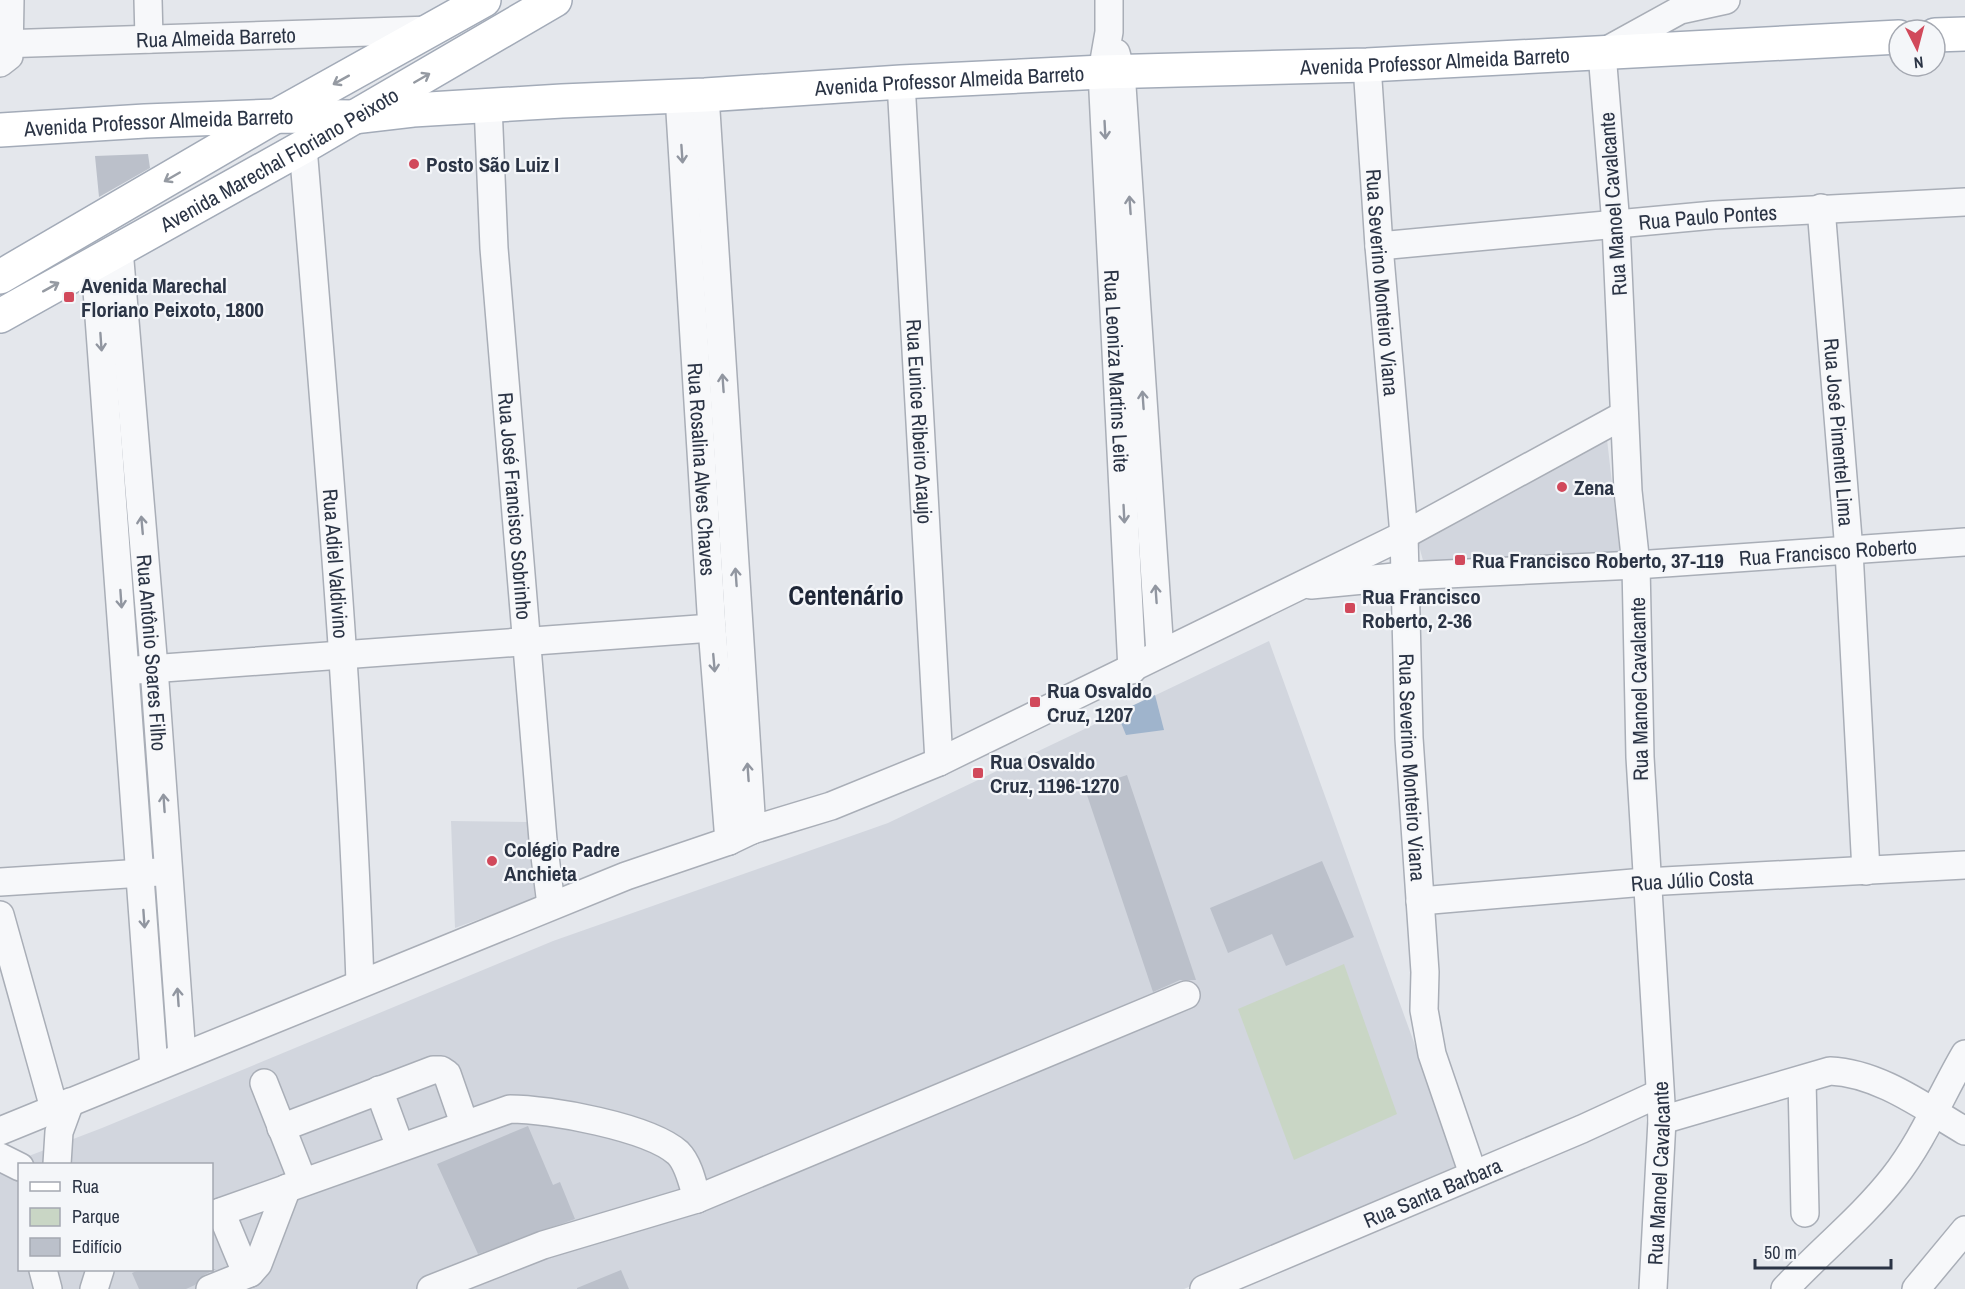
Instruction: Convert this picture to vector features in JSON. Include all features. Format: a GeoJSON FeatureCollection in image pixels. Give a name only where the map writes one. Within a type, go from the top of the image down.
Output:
{"type":"FeatureCollection","features":[{"type":"Feature","properties":{"kind":"main road","name":"Avenida Marechal Floriano Peixoto"},"geometry":{"type":"LineString","coordinates":[[0,277],[276,116],[484,0]]}},
{"type":"Feature","properties":{"kind":"main road","name":"Avenida Marechal Floriano Peixoto"},"geometry":{"type":"LineString","coordinates":[[0,316],[303,147],[555,0]]}},
{"type":"Feature","properties":{"kind":"main road"},"geometry":{"type":"LineString","coordinates":[[1947,35],[1965,34]]}},
{"type":"Feature","properties":{"kind":"main road","name":"Avenida Professor Almeida Barreto"},"geometry":{"type":"LineString","coordinates":[[0,130],[276,116],[353,117],[488,105],[1111,71],[1367,65],[1887,38]]}},
{"type":"Feature","properties":{"kind":"street"},"geometry":{"type":"LineString","coordinates":[[4,50],[10,0]]}},
{"type":"Feature","properties":{"kind":"street"},"geometry":{"type":"LineString","coordinates":[[148,0],[149,39]]}},
{"type":"Feature","properties":{"kind":"street"},"geometry":{"type":"LineString","coordinates":[[1109,0],[1111,71]]}},
{"type":"Feature","properties":{"kind":"street"},"geometry":{"type":"LineString","coordinates":[[1602,53],[1680,10],[1726,0]]}},
{"type":"Feature","properties":{"kind":"street","name":"Rua Almeida Barreto"},"geometry":{"type":"LineString","coordinates":[[4,50],[149,39],[433,30]]}},
{"type":"Feature","properties":{"kind":"street","name":"Rua Manoel Cavalcante"},"geometry":{"type":"LineString","coordinates":[[1602,53],[1616,225],[1624,416],[1636,565],[1646,882],[1660,1107],[1653,1289]]}},
{"type":"Feature","properties":{"kind":"street","name":"Rua Severino Monteiro Viana"},"geometry":{"type":"LineString","coordinates":[[1367,65],[1379,246],[1404,535],[1409,738],[1425,972],[1424,1010],[1432,1054],[1473,1174]]}},
{"type":"Feature","properties":{"kind":"street","name":"Rua Leoniza Martins Leite"},"geometry":{"type":"LineString","coordinates":[[1111,71],[1160,653]]}},
{"type":"Feature","properties":{"kind":"street","name":"Rua Leoniza Martins Leite"},"geometry":{"type":"LineString","coordinates":[[1111,71],[1132,670]]}},
{"type":"Feature","properties":{"kind":"street","name":"Rua Eunice Ribeiro Araujo"},"geometry":{"type":"LineString","coordinates":[[901,82],[939,762]]}},
{"type":"Feature","properties":{"kind":"street","name":"Rua Rosalina Alves Chaves"},"geometry":{"type":"LineString","coordinates":[[692,95],[712,628],[740,836]]}},
{"type":"Feature","properties":{"kind":"street","name":"Rua Rosalina Alves Chaves"},"geometry":{"type":"LineString","coordinates":[[692,95],[740,836]]}},
{"type":"Feature","properties":{"kind":"street","name":"Rua José Francisco Sobrinho"},"geometry":{"type":"LineString","coordinates":[[488,105],[494,248],[543,840],[551,905]]}},
{"type":"Feature","properties":{"kind":"street","name":"Rua Adiel Valdivino"},"geometry":{"type":"LineString","coordinates":[[303,147],[356,867],[360,982]]}},
{"type":"Feature","properties":{"kind":"street","name":"Rua Paulo Pontes"},"geometry":{"type":"LineString","coordinates":[[1379,246],[1821,208],[1965,202]]}},
{"type":"Feature","properties":{"kind":"street","name":"Rua José Pimentel Lima"},"geometry":{"type":"LineString","coordinates":[[1821,208],[1849,551],[1866,871]]}},
{"type":"Feature","properties":{"kind":"street","name":"Rua Antônio Soares Filho"},"geometry":{"type":"LineString","coordinates":[[107,256],[154,668],[182,1056]]}},
{"type":"Feature","properties":{"kind":"street","name":"Rua Antônio Soares Filho"},"geometry":{"type":"LineString","coordinates":[[107,256],[126,670],[154,1068]]}},
{"type":"Feature","properties":{"kind":"street"},"geometry":{"type":"LineString","coordinates":[[0,1131],[551,905],[626,876],[831,806],[939,762],[1132,670],[1160,653],[1404,535],[1624,416]]}},
{"type":"Feature","properties":{"kind":"street","name":"Rua Francisco Roberto"},"geometry":{"type":"LineString","coordinates":[[1295,586],[1406,576],[1636,565],[1965,543]]}},
{"type":"Feature","properties":{"kind":"street"},"geometry":{"type":"LineString","coordinates":[[126,670],[712,628]]}},
{"type":"Feature","properties":{"kind":"street","name":"Rua Júlio Costa"},"geometry":{"type":"LineString","coordinates":[[1420,901],[1646,882],[1965,865]]}},
{"type":"Feature","properties":{"kind":"street"},"geometry":{"type":"LineString","coordinates":[[0,882],[169,872]]}},
{"type":"Feature","properties":{"kind":"street"},"geometry":{"type":"LineString","coordinates":[[0,915],[62,1105],[57,1163]]}},
{"type":"Feature","properties":{"kind":"street"},"geometry":{"type":"LineString","coordinates":[[431,1289],[543,1245],[698,1199],[1186,995]]}},
{"type":"Feature","properties":{"kind":"street"},"geometry":{"type":"LineString","coordinates":[[1785,1289],[1874,1202],[1895,1176],[1934,1113],[1965,1054]]}},
{"type":"Feature","properties":{"kind":"street"},"geometry":{"type":"LineString","coordinates":[[281,1128],[433,1070],[441,1070],[447,1074],[464,1123]]}},
{"type":"Feature","properties":{"kind":"street","name":"Rua Santa Barbara"},"geometry":{"type":"LineString","coordinates":[[1204,1289],[1473,1174],[1660,1107],[1802,1080],[1830,1071],[1866,1077],[1965,1131]]}},
{"type":"Feature","properties":{"kind":"street"},"geometry":{"type":"LineString","coordinates":[[1802,1080],[1804,1213]]}},
{"type":"Feature","properties":{"kind":"street"},"geometry":{"type":"LineString","coordinates":[[210,1289],[250,1273],[258,1264],[295,1185],[281,1128],[264,1083]]}},
{"type":"Feature","properties":{"kind":"street"},"geometry":{"type":"LineString","coordinates":[[379,1090],[400,1147]]}},
{"type":"Feature","properties":{"kind":"street"},"geometry":{"type":"LineString","coordinates":[[250,1273],[245,1270],[216,1213],[464,1123],[510,1109],[529,1109],[619,1127],[657,1140],[679,1154],[689,1171],[698,1199]]}},
{"type":"Feature","properties":{"kind":"street"},"geometry":{"type":"LineString","coordinates":[[0,1156],[18,1166]]}},
{"type":"Feature","properties":{"kind":"street"},"geometry":{"type":"LineString","coordinates":[[1916,1289],[1965,1230]]}},
{"type":"Feature","properties":{"kind":"street"},"geometry":{"type":"LineString","coordinates":[[44,1271],[48,1289]]}},
{"type":"Feature","properties":{"kind":"shaded area","name":"Zena"},"geometry":{"type":"Polygon","coordinates":[[[1607,439],[1620,554],[1424,564],[1416,535],[1607,439]]]}},
{"type":"Feature","properties":{"kind":"shaded area"},"geometry":{"type":"Polygon","coordinates":[[[1269,641],[1460,1170],[1184,1289],[0,1289],[0,1167],[102,1128],[553,941],[888,823],[1269,641]]]}},
{"type":"Feature","properties":{"kind":"shaded area","name":"Colégio Padre Anchieta"},"geometry":{"type":"Polygon","coordinates":[[[451,821],[528,822],[535,899],[455,928],[451,821]]]}},
{"type":"Feature","properties":{"kind":"green space"},"geometry":{"type":"Polygon","coordinates":[[[1344,964],[1397,1114],[1294,1160],[1238,1009],[1344,964]]]}},
{"type":"Feature","properties":{"kind":"water"},"geometry":{"type":"Polygon","coordinates":[[[1155,695],[1164,730],[1126,735],[1117,713],[1155,695]]]}},
{"type":"Feature","properties":{"kind":"building"},"geometry":{"type":"Polygon","coordinates":[[[148,154],[150,168],[99,197],[95,156],[148,154]]]}},
{"type":"Feature","properties":{"kind":"building"},"geometry":{"type":"Polygon","coordinates":[[[1127,775],[1196,980],[1180,980],[1153,992],[1085,789],[1127,775]]]}},
{"type":"Feature","properties":{"kind":"building"},"geometry":{"type":"Polygon","coordinates":[[[1322,861],[1354,937],[1286,966],[1272,934],[1228,953],[1210,908],[1322,861]]]}},
{"type":"Feature","properties":{"kind":"building"},"geometry":{"type":"Polygon","coordinates":[[[528,1126],[553,1185],[560,1182],[575,1219],[478,1254],[437,1164],[528,1126]]]}},
{"type":"Feature","properties":{"kind":"building"},"geometry":{"type":"Polygon","coordinates":[[[621,1270],[629,1289],[577,1289],[577,1288],[621,1270]]]}},
{"type":"Feature","properties":{"kind":"building"},"geometry":{"type":"Polygon","coordinates":[[[136,1271],[212,1271],[204,1275],[195,1285],[186,1289],[139,1289],[132,1273],[136,1271]]]}},
{"type":"Feature","properties":{"kind":"place","name":"Posto São Luiz I"},"geometry":{"type":"Point","coordinates":[414,164]}},
{"type":"Feature","properties":{"kind":"place","name":"Avenida Marechal Floriano Peixoto, 1800"},"geometry":{"type":"Point","coordinates":[69,297]}},
{"type":"Feature","properties":{"kind":"place","name":"Zena"},"geometry":{"type":"Point","coordinates":[1562,487]}},
{"type":"Feature","properties":{"kind":"place","name":"Rua Francisco Roberto, 37-119"},"geometry":{"type":"Point","coordinates":[1460,560]}},
{"type":"Feature","properties":{"kind":"place","name":"Rua Francisco Roberto, 2-36"},"geometry":{"type":"Point","coordinates":[1350,608]}},
{"type":"Feature","properties":{"kind":"place","name":"Rua Osvaldo Cruz, 1207"},"geometry":{"type":"Point","coordinates":[1035,702]}},
{"type":"Feature","properties":{"kind":"place","name":"Rua Osvaldo Cruz, 1196-1270"},"geometry":{"type":"Point","coordinates":[978,773]}},
{"type":"Feature","properties":{"kind":"place","name":"Colégio Padre Anchieta"},"geometry":{"type":"Point","coordinates":[492,861]}},
{"type":"Feature","properties":{"kind":"district","name":"Centenário"},"geometry":{"type":"Point","coordinates":[846,595]}}]}
